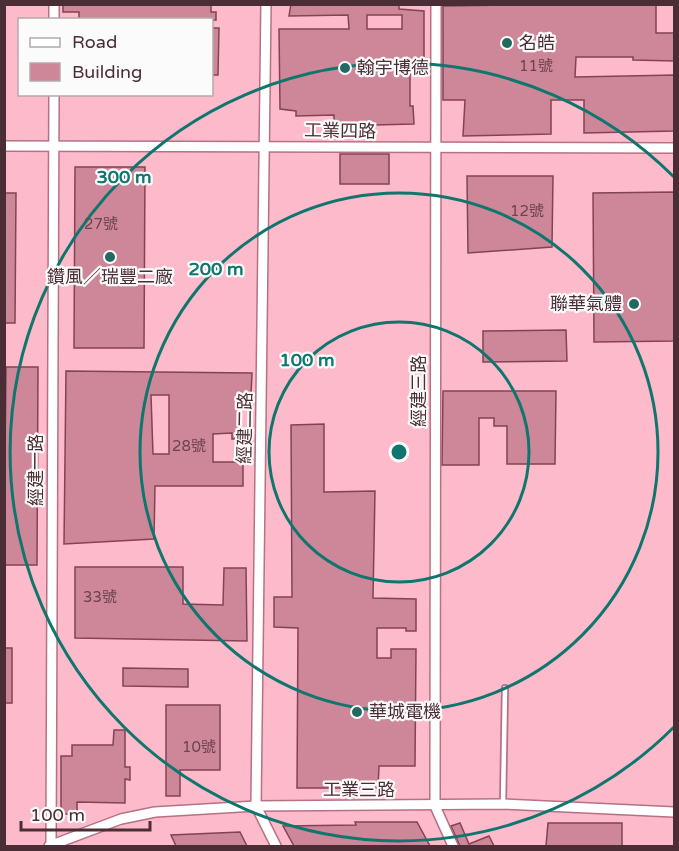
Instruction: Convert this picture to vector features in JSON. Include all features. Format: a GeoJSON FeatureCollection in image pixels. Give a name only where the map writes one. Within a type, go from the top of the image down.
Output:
{"type":"FeatureCollection","features":[{"type":"Feature","properties":{"kind":"street","name":"經建二路"},"geometry":{"type":"LineString","coordinates":[[266,4],[256,806],[276,846]]}},
{"type":"Feature","properties":{"kind":"street","name":"經建三路"},"geometry":{"type":"LineString","coordinates":[[436,4],[435,806],[453,846]]}},
{"type":"Feature","properties":{"kind":"street","name":"經建一路"},"geometry":{"type":"LineString","coordinates":[[50,846],[54,96]]}},
{"type":"Feature","properties":{"kind":"street","name":"工業四路"},"geometry":{"type":"LineString","coordinates":[[4,146],[675,148]]}},
{"type":"Feature","properties":{"kind":"street","name":"工業三路"},"geometry":{"type":"LineString","coordinates":[[50,846],[121,819],[155,812],[256,806],[503,804],[675,812]]}},
{"type":"Feature","properties":{"kind":"lane"},"geometry":{"type":"LineString","coordinates":[[503,804],[505,688]]}},
{"type":"Feature","properties":{"kind":"shaded area"},"geometry":{"type":"Polygon","coordinates":[[[4,5],[674,5],[674,846],[5,846],[4,5]]]}},
{"type":"Feature","properties":{"kind":"building"},"geometry":{"type":"Polygon","coordinates":[[[63,4],[211,4],[211,12],[216,12],[216,20],[213,18],[79,18],[79,12],[63,12],[63,4]]]}},
{"type":"Feature","properties":{"kind":"building","name":"翰宇博德"},"geometry":{"type":"Polygon","coordinates":[[[291,4],[399,4],[399,9],[424,11],[424,60],[410,60],[410,106],[413,106],[414,124],[334,126],[334,115],[296,116],[296,111],[280,109],[279,29],[349,29],[348,15],[289,16],[291,4]],[[367,15],[367,29],[402,29],[402,15],[367,15]]]}},
{"type":"Feature","properties":{"kind":"building"},"geometry":{"type":"Polygon","coordinates":[[[656,4],[656,33],[675,33],[675,61],[633,60],[633,57],[576,57],[575,77],[675,75],[675,131],[584,133],[584,100],[551,100],[551,134],[463,136],[465,100],[443,100],[443,6],[656,4]]]}},
{"type":"Feature","properties":{"kind":"building"},"geometry":{"type":"Polygon","coordinates":[[[213,28],[219,28],[218,75],[213,75],[213,28]]]}},
{"type":"Feature","properties":{"kind":"building"},"geometry":{"type":"Polygon","coordinates":[[[340,154],[389,154],[389,184],[340,184],[340,154]]]}},
{"type":"Feature","properties":{"kind":"building","name":"鑽風／瑞豐二廠"},"geometry":{"type":"Polygon","coordinates":[[[75,167],[145,167],[144,348],[74,348],[75,167]]]}},
{"type":"Feature","properties":{"kind":"building"},"geometry":{"type":"Polygon","coordinates":[[[467,176],[553,176],[552,247],[468,253],[467,176]]]}},
{"type":"Feature","properties":{"kind":"building","name":"聯華氣體"},"geometry":{"type":"Polygon","coordinates":[[[675,192],[675,341],[594,342],[593,193],[675,192]]]}},
{"type":"Feature","properties":{"kind":"building"},"geometry":{"type":"Polygon","coordinates":[[[4,193],[16,193],[15,323],[4,323],[4,193]]]}},
{"type":"Feature","properties":{"kind":"building"},"geometry":{"type":"Polygon","coordinates":[[[566,330],[567,361],[483,362],[483,331],[566,330]]]}},
{"type":"Feature","properties":{"kind":"building"},"geometry":{"type":"Polygon","coordinates":[[[6,367],[38,367],[37,565],[4,565],[6,367]]]}},
{"type":"Feature","properties":{"kind":"building"},"geometry":{"type":"Polygon","coordinates":[[[66,371],[252,373],[251,395],[240,395],[239,439],[232,439],[232,433],[213,434],[213,462],[243,462],[243,486],[155,486],[154,539],[64,544],[66,371]],[[151,395],[153,454],[169,454],[169,395],[151,395]]]}},
{"type":"Feature","properties":{"kind":"building"},"geometry":{"type":"Polygon","coordinates":[[[443,391],[556,391],[555,464],[507,464],[507,426],[494,426],[494,418],[479,418],[479,465],[442,465],[443,391]]]}},
{"type":"Feature","properties":{"kind":"building","name":"華城電機"},"geometry":{"type":"Polygon","coordinates":[[[324,424],[324,492],[375,491],[373,598],[416,599],[416,631],[406,631],[406,628],[377,628],[377,658],[391,658],[391,649],[416,649],[415,766],[379,766],[378,788],[297,788],[298,628],[274,627],[274,597],[292,597],[291,425],[324,424]]]}},
{"type":"Feature","properties":{"kind":"building"},"geometry":{"type":"Polygon","coordinates":[[[75,567],[183,567],[183,604],[223,605],[224,568],[246,568],[247,641],[75,638],[75,567]]]}},
{"type":"Feature","properties":{"kind":"building"},"geometry":{"type":"Polygon","coordinates":[[[4,648],[12,648],[12,703],[4,703],[4,648]]]}},
{"type":"Feature","properties":{"kind":"building"},"geometry":{"type":"Polygon","coordinates":[[[123,668],[188,669],[188,687],[123,686],[123,668]]]}},
{"type":"Feature","properties":{"kind":"building"},"geometry":{"type":"Polygon","coordinates":[[[166,705],[220,705],[220,770],[180,770],[180,796],[166,796],[166,705]]]}},
{"type":"Feature","properties":{"kind":"building"},"geometry":{"type":"Polygon","coordinates":[[[114,730],[125,730],[125,767],[130,767],[130,780],[125,779],[125,803],[77,802],[77,814],[61,814],[61,756],[72,756],[72,745],[113,745],[114,730]]]}},
{"type":"Feature","properties":{"kind":"building"},"geometry":{"type":"Polygon","coordinates":[[[355,822],[417,822],[430,846],[294,846],[283,826],[356,825],[355,822]]]}},
{"type":"Feature","properties":{"kind":"building"},"geometry":{"type":"Polygon","coordinates":[[[460,823],[469,844],[489,836],[494,846],[460,846],[451,826],[460,823]]]}},
{"type":"Feature","properties":{"kind":"building"},"geometry":{"type":"Polygon","coordinates":[[[548,823],[622,823],[622,846],[546,846],[548,823]]]}},
{"type":"Feature","properties":{"kind":"building"},"geometry":{"type":"Polygon","coordinates":[[[240,832],[247,846],[176,846],[171,835],[240,832]]]}},
{"type":"Feature","properties":{"kind":"place","name":"名皓"},"geometry":{"type":"Point","coordinates":[507,43]}},
{"type":"Feature","properties":{"kind":"place","name":"翰宇博德"},"geometry":{"type":"Point","coordinates":[345,68]}},
{"type":"Feature","properties":{"kind":"place","name":"鑽風／瑞豐二廠"},"geometry":{"type":"Point","coordinates":[110,257]}},
{"type":"Feature","properties":{"kind":"place","name":"聯華氣體"},"geometry":{"type":"Point","coordinates":[634,304]}},
{"type":"Feature","properties":{"kind":"place","name":"華城電機"},"geometry":{"type":"Point","coordinates":[357,712]}}]}
